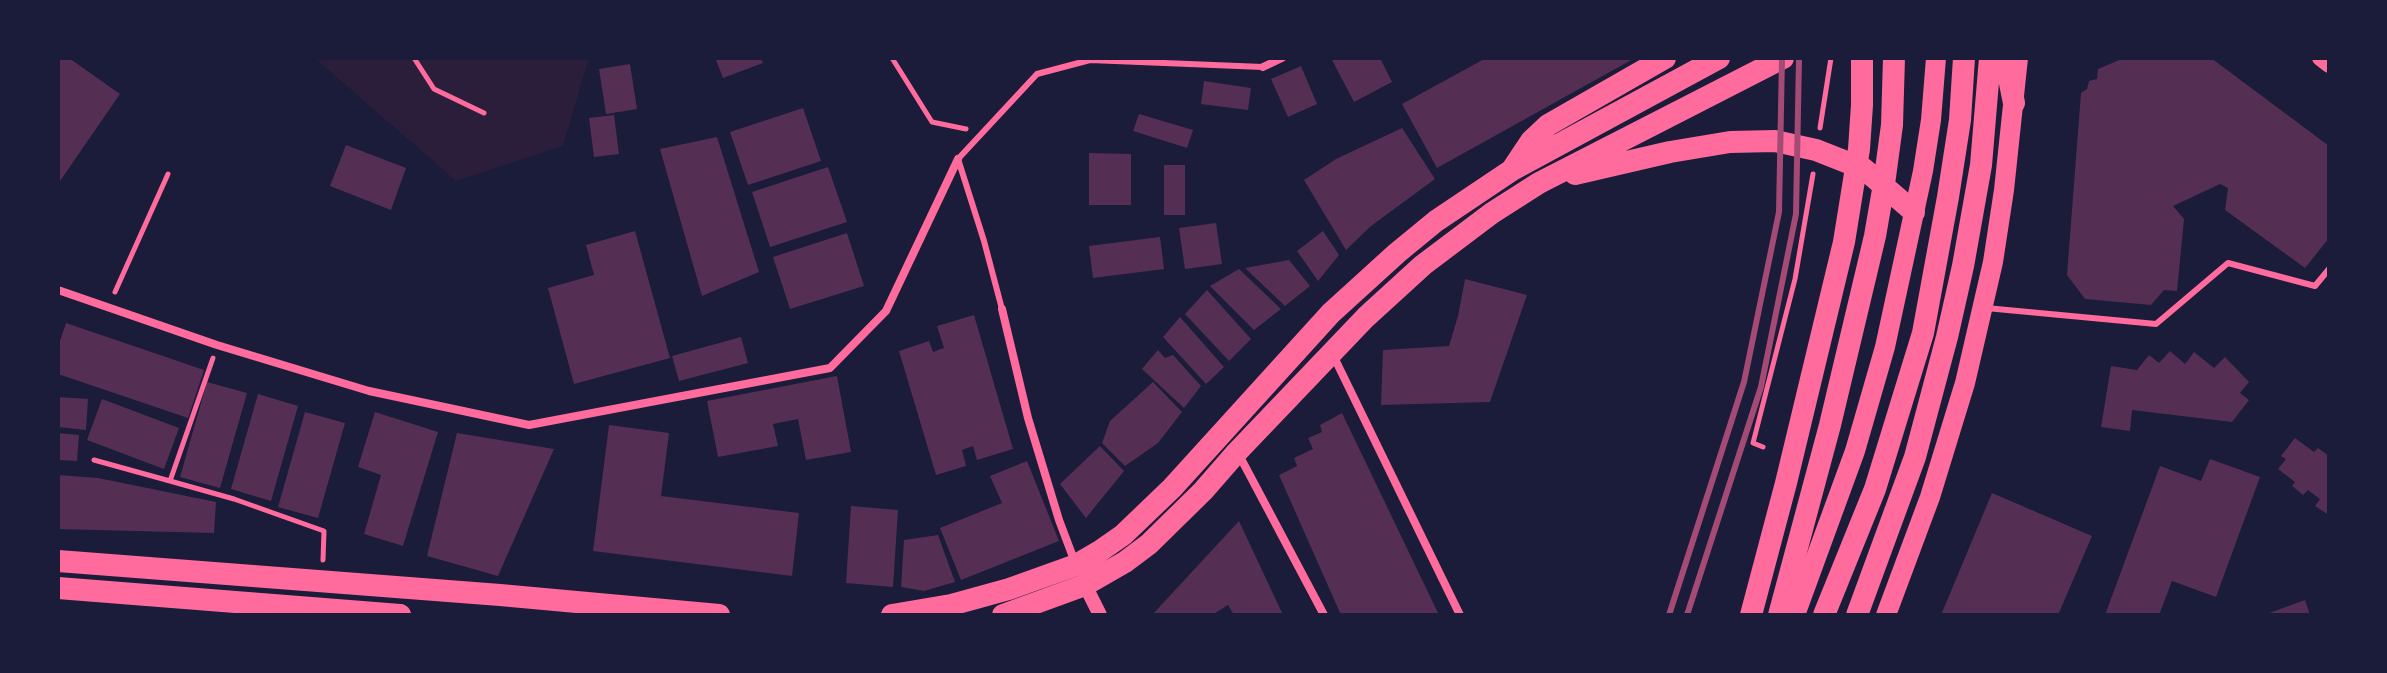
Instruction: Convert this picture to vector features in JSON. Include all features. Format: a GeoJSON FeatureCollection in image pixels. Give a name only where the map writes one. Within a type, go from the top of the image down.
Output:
{"type":"FeatureCollection","features":[{"type":"Feature","properties":{"kind":"highway"},"geometry":{"type":"LineString","coordinates":[[1512,170],[1531,141],[1548,125],[1646,64],[1665,58]]}},
{"type":"Feature","properties":{"kind":"highway"},"geometry":{"type":"LineString","coordinates":[[892,615],[977,599],[1076,565],[1123,535],[1172,488],[1302,343],[1367,280],[1436,221],[1512,170],[1719,58]]}},
{"type":"Feature","properties":{"kind":"highway"},"geometry":{"type":"LineString","coordinates":[[1003,615],[1085,585],[1149,544],[1203,491],[1332,352],[1423,265],[1492,213],[1539,183],[1783,58]]}},
{"type":"Feature","properties":{"kind":"highway"},"geometry":{"type":"LineString","coordinates":[[1751,615],[1844,242],[1859,149],[1862,58]]}},
{"type":"Feature","properties":{"kind":"highway"},"geometry":{"type":"LineString","coordinates":[[1779,615],[1830,425],[1875,236],[1892,125],[1894,58]]}},
{"type":"Feature","properties":{"kind":"highway"},"geometry":{"type":"LineString","coordinates":[[1824,615],[1875,489],[1923,333],[1960,120],[1964,58]]}},
{"type":"Feature","properties":{"kind":"highway"},"geometry":{"type":"LineString","coordinates":[[1857,615],[1915,457],[1947,337],[1981,165],[1990,58]]}},
{"type":"Feature","properties":{"kind":"highway"},"geometry":{"type":"LineString","coordinates":[[2005,58],[2014,103]]}},
{"type":"Feature","properties":{"kind":"highway"},"geometry":{"type":"LineString","coordinates":[[1539,183],[1670,152],[1730,142],[1775,141],[1816,150],[1864,169],[1914,212]]}},
{"type":"Feature","properties":{"kind":"highway"},"geometry":{"type":"LineString","coordinates":[[58,561],[719,615]]}},
{"type":"Feature","properties":{"kind":"highway"},"geometry":{"type":"LineString","coordinates":[[58,588],[400,615]]}},
{"type":"Feature","properties":{"kind":"main road"},"geometry":{"type":"LineString","coordinates":[[1795,615],[1855,451],[1889,332],[1923,171],[1936,58]]}},
{"type":"Feature","properties":{"kind":"main road"},"geometry":{"type":"LineString","coordinates":[[1886,615],[1916,538],[1965,383],[1993,262],[2018,58]]}},
{"type":"Feature","properties":{"kind":"main road"},"geometry":{"type":"LineString","coordinates":[[2014,103],[2033,58]]}},
{"type":"Feature","properties":{"kind":"main road"},"geometry":{"type":"LineString","coordinates":[[2320,58],[2329,65]]}},
{"type":"Feature","properties":{"kind":"main road"},"geometry":{"type":"LineString","coordinates":[[1923,171],[1943,145],[1953,141],[1969,143],[1990,160],[2004,190]]}},
{"type":"Feature","properties":{"kind":"street"},"geometry":{"type":"LineString","coordinates":[[1263,67],[1282,58]]}},
{"type":"Feature","properties":{"kind":"street"},"geometry":{"type":"LineString","coordinates":[[58,290],[217,345],[369,391],[529,425],[830,368],[886,311],[958,159]]}},
{"type":"Feature","properties":{"kind":"street"},"geometry":{"type":"LineString","coordinates":[[1002,309],[1028,418],[1059,520],[1100,615]]}},
{"type":"Feature","properties":{"kind":"street"},"geometry":{"type":"LineString","coordinates":[[1332,352],[1460,615]]}},
{"type":"Feature","properties":{"kind":"street"},"geometry":{"type":"LineString","coordinates":[[1237,452],[1324,615]]}},
{"type":"Feature","properties":{"kind":"lane"},"geometry":{"type":"LineString","coordinates":[[1002,309],[958,159],[1037,74],[1090,60],[1263,67]]}},
{"type":"Feature","properties":{"kind":"lane"},"geometry":{"type":"LineString","coordinates":[[1982,307],[2156,324],[2228,263],[2315,286],[2329,269]]}},
{"type":"Feature","properties":{"kind":"path"},"geometry":{"type":"LineString","coordinates":[[414,58],[434,89],[484,113]]}},
{"type":"Feature","properties":{"kind":"path"},"geometry":{"type":"LineString","coordinates":[[892,58],[932,122],[983,132]]}},
{"type":"Feature","properties":{"kind":"path"},"geometry":{"type":"LineString","coordinates":[[1820,131],[1831,58]]}},
{"type":"Feature","properties":{"kind":"path"},"geometry":{"type":"LineString","coordinates":[[1763,447],[1753,443],[1795,279],[1815,160]]}},
{"type":"Feature","properties":{"kind":"path"},"geometry":{"type":"LineString","coordinates":[[108,308],[168,174]]}},
{"type":"Feature","properties":{"kind":"path"},"geometry":{"type":"LineString","coordinates":[[170,481],[217,345]]}},
{"type":"Feature","properties":{"kind":"path"},"geometry":{"type":"LineString","coordinates":[[94,460],[234,499],[324,531],[322,581]]}},
{"type":"Feature","properties":{"kind":"shaded area"},"geometry":{"type":"Polygon","coordinates":[[[311,58],[589,58],[563,146],[456,181],[311,58]]]}},
{"type":"Feature","properties":{"kind":"building"},"geometry":{"type":"Polygon","coordinates":[[[58,58],[69,58],[120,94],[58,184],[58,58]]]}},
{"type":"Feature","properties":{"kind":"building"},"geometry":{"type":"Polygon","coordinates":[[[761,58],[763,63],[723,78],[716,60],[761,58]]]}},
{"type":"Feature","properties":{"kind":"building"},"geometry":{"type":"Polygon","coordinates":[[[1331,58],[1380,58],[1392,82],[1354,102],[1331,58]]]}},
{"type":"Feature","properties":{"kind":"building"},"geometry":{"type":"Polygon","coordinates":[[[1486,58],[1635,58],[1437,168],[1402,104],[1486,58]]]}},
{"type":"Feature","properties":{"kind":"building"},"geometry":{"type":"Polygon","coordinates":[[[2124,58],[2211,58],[2329,146],[2329,238],[2305,268],[2225,210],[2228,188],[2220,184],[2173,206],[2184,219],[2177,291],[2164,290],[2151,305],[2085,299],[2067,275],[2081,93],[2087,89],[2089,81],[2097,79],[2098,69],[2124,58]]]}},
{"type":"Feature","properties":{"kind":"building"},"geometry":{"type":"Polygon","coordinates":[[[630,64],[637,109],[606,114],[599,69],[630,64]]]}},
{"type":"Feature","properties":{"kind":"building"},"geometry":{"type":"Polygon","coordinates":[[[1301,66],[1317,104],[1288,117],[1271,79],[1301,66]]]}},
{"type":"Feature","properties":{"kind":"building"},"geometry":{"type":"Polygon","coordinates":[[[1204,81],[1251,88],[1248,110],[1201,104],[1204,81]]]}},
{"type":"Feature","properties":{"kind":"building"},"geometry":{"type":"Polygon","coordinates":[[[803,108],[821,161],[748,185],[730,132],[803,108]]]}},
{"type":"Feature","properties":{"kind":"building"},"geometry":{"type":"Polygon","coordinates":[[[1139,114],[1193,130],[1187,148],[1133,131],[1139,114]]]}},
{"type":"Feature","properties":{"kind":"building"},"geometry":{"type":"Polygon","coordinates":[[[614,115],[619,154],[594,157],[589,118],[614,115]]]}},
{"type":"Feature","properties":{"kind":"building"},"geometry":{"type":"Polygon","coordinates":[[[1402,128],[1435,179],[1371,226],[1346,250],[1304,180],[1336,159],[1402,128]]]}},
{"type":"Feature","properties":{"kind":"building"},"geometry":{"type":"Polygon","coordinates":[[[717,137],[759,272],[702,296],[660,149],[717,137]]]}},
{"type":"Feature","properties":{"kind":"building"},"geometry":{"type":"Polygon","coordinates":[[[346,145],[406,168],[391,210],[330,186],[346,145]]]}},
{"type":"Feature","properties":{"kind":"building"},"geometry":{"type":"Polygon","coordinates":[[[1089,153],[1131,154],[1131,205],[1089,205],[1089,153]]]}},
{"type":"Feature","properties":{"kind":"building"},"geometry":{"type":"Polygon","coordinates":[[[1164,165],[1185,165],[1185,215],[1164,215],[1164,165]]]}},
{"type":"Feature","properties":{"kind":"building"},"geometry":{"type":"Polygon","coordinates":[[[828,167],[847,222],[770,247],[752,192],[828,167]]]}},
{"type":"Feature","properties":{"kind":"building"},"geometry":{"type":"Polygon","coordinates":[[[1216,223],[1222,264],[1185,269],[1179,228],[1216,223]]]}},
{"type":"Feature","properties":{"kind":"building"},"geometry":{"type":"Polygon","coordinates":[[[635,231],[670,358],[574,384],[548,288],[594,275],[586,245],[635,231]]]}},
{"type":"Feature","properties":{"kind":"building"},"geometry":{"type":"Polygon","coordinates":[[[1323,231],[1339,255],[1318,281],[1297,251],[1323,231]]]}},
{"type":"Feature","properties":{"kind":"building"},"geometry":{"type":"Polygon","coordinates":[[[847,233],[864,286],[790,309],[773,257],[847,233]]]}},
{"type":"Feature","properties":{"kind":"building"},"geometry":{"type":"Polygon","coordinates":[[[1160,237],[1164,269],[1093,278],[1089,246],[1160,237]]]}},
{"type":"Feature","properties":{"kind":"building"},"geometry":{"type":"Polygon","coordinates":[[[1289,260],[1310,286],[1285,306],[1245,268],[1289,260]]]}},
{"type":"Feature","properties":{"kind":"building"},"geometry":{"type":"Polygon","coordinates":[[[1239,269],[1281,309],[1254,330],[1210,286],[1239,269]]]}},
{"type":"Feature","properties":{"kind":"building"},"geometry":{"type":"Polygon","coordinates":[[[1465,279],[1527,295],[1490,402],[1381,405],[1383,350],[1449,346],[1465,279]]]}},
{"type":"Feature","properties":{"kind":"building"},"geometry":{"type":"Polygon","coordinates":[[[1207,290],[1251,339],[1229,361],[1185,314],[1207,290]]]}},
{"type":"Feature","properties":{"kind":"building"},"geometry":{"type":"Polygon","coordinates":[[[974,315],[1013,449],[977,460],[973,446],[962,450],[966,466],[936,475],[899,351],[929,341],[933,352],[944,348],[937,326],[974,315]]]}},
{"type":"Feature","properties":{"kind":"building"},"geometry":{"type":"Polygon","coordinates":[[[1180,317],[1224,367],[1206,384],[1163,337],[1180,317]]]}},
{"type":"Feature","properties":{"kind":"building"},"geometry":{"type":"Polygon","coordinates":[[[66,323],[204,370],[188,418],[58,374],[58,347],[66,323]]]}},
{"type":"Feature","properties":{"kind":"building"},"geometry":{"type":"Polygon","coordinates":[[[741,337],[748,363],[679,381],[672,356],[741,337]]]}},
{"type":"Feature","properties":{"kind":"building"},"geometry":{"type":"Polygon","coordinates":[[[1158,350],[1165,358],[1173,355],[1201,386],[1184,408],[1142,369],[1158,350]]]}},
{"type":"Feature","properties":{"kind":"building"},"geometry":{"type":"Polygon","coordinates":[[[2170,351],[2185,364],[2194,352],[2214,368],[2225,357],[2249,382],[2240,393],[2249,400],[2232,422],[2132,410],[2130,431],[2101,427],[2111,366],[2137,370],[2149,355],[2159,363],[2170,351]]]}},
{"type":"Feature","properties":{"kind":"building"},"geometry":{"type":"Polygon","coordinates":[[[837,376],[851,452],[806,460],[798,419],[773,424],[778,446],[718,457],[707,401],[837,376]]]}},
{"type":"Feature","properties":{"kind":"building"},"geometry":{"type":"Polygon","coordinates":[[[207,382],[247,393],[220,488],[180,477],[207,382]]]}},
{"type":"Feature","properties":{"kind":"building"},"geometry":{"type":"Polygon","coordinates":[[[1153,382],[1182,412],[1158,443],[1125,466],[1102,443],[1110,421],[1153,382]]]}},
{"type":"Feature","properties":{"kind":"building"},"geometry":{"type":"Polygon","coordinates":[[[258,394],[298,406],[271,501],[231,489],[258,394]]]}},
{"type":"Feature","properties":{"kind":"building"},"geometry":{"type":"Polygon","coordinates":[[[58,397],[88,399],[86,430],[58,427],[58,397]]]}},
{"type":"Feature","properties":{"kind":"building"},"geometry":{"type":"Polygon","coordinates":[[[102,399],[179,428],[164,469],[87,440],[102,399]]]}},
{"type":"Feature","properties":{"kind":"building"},"geometry":{"type":"Polygon","coordinates":[[[305,412],[345,423],[318,518],[278,507],[305,412]]]}},
{"type":"Feature","properties":{"kind":"building"},"geometry":{"type":"Polygon","coordinates":[[[375,412],[438,432],[403,546],[364,534],[381,475],[358,467],[375,412]]]}},
{"type":"Feature","properties":{"kind":"building"},"geometry":{"type":"Polygon","coordinates":[[[1342,413],[1439,615],[1341,615],[1279,475],[1297,466],[1294,458],[1313,449],[1308,438],[1322,432],[1320,425],[1342,413]]]}},
{"type":"Feature","properties":{"kind":"building"},"geometry":{"type":"Polygon","coordinates":[[[609,425],[669,433],[661,496],[799,513],[792,576],[593,551],[609,425]]]}},
{"type":"Feature","properties":{"kind":"building"},"geometry":{"type":"Polygon","coordinates":[[[58,433],[79,435],[77,461],[58,460],[58,433]]]}},
{"type":"Feature","properties":{"kind":"building"},"geometry":{"type":"Polygon","coordinates":[[[457,433],[554,449],[498,576],[427,556],[457,433]]]}},
{"type":"Feature","properties":{"kind":"building"},"geometry":{"type":"Polygon","coordinates":[[[2295,438],[2314,452],[2318,448],[2329,456],[2327,514],[2315,506],[2320,499],[2308,490],[2303,495],[2292,486],[2295,482],[2278,469],[2286,459],[2281,456],[2295,438]]]}},
{"type":"Feature","properties":{"kind":"building"},"geometry":{"type":"Polygon","coordinates":[[[1100,446],[1124,471],[1086,518],[1060,484],[1100,446]]]}},
{"type":"Feature","properties":{"kind":"building"},"geometry":{"type":"Polygon","coordinates":[[[2210,459],[2260,477],[2216,597],[2172,581],[2159,615],[2105,615],[2160,466],[2201,481],[2210,459]]]}},
{"type":"Feature","properties":{"kind":"building"},"geometry":{"type":"Polygon","coordinates":[[[1027,461],[1059,541],[961,580],[940,528],[1002,503],[990,476],[1027,461]]]}},
{"type":"Feature","properties":{"kind":"building"},"geometry":{"type":"Polygon","coordinates":[[[58,475],[98,478],[216,502],[214,533],[58,529],[58,475]]]}},
{"type":"Feature","properties":{"kind":"building"},"geometry":{"type":"Polygon","coordinates":[[[1992,493],[2092,536],[2058,615],[1941,615],[1992,493]]]}},
{"type":"Feature","properties":{"kind":"building"},"geometry":{"type":"Polygon","coordinates":[[[851,506],[898,510],[893,587],[846,583],[851,506]]]}},
{"type":"Feature","properties":{"kind":"building"},"geometry":{"type":"Polygon","coordinates":[[[1239,521],[1283,615],[1234,615],[1228,605],[1212,615],[1152,615],[1239,521]]]}},
{"type":"Feature","properties":{"kind":"building"},"geometry":{"type":"Polygon","coordinates":[[[938,535],[955,582],[924,591],[901,587],[904,540],[938,535]]]}},
{"type":"Feature","properties":{"kind":"building"},"geometry":{"type":"Polygon","coordinates":[[[2305,600],[2310,615],[2264,615],[2305,600]]]}},
{"type":"Feature","properties":{"kind":"railway"},"geometry":{"type":"LineString","coordinates":[[1669,615],[1744,382],[1779,212],[1782,58]]}},
{"type":"Feature","properties":{"kind":"railway"},"geometry":{"type":"LineString","coordinates":[[1687,615],[1761,387],[1796,214],[1799,58]]}}]}
